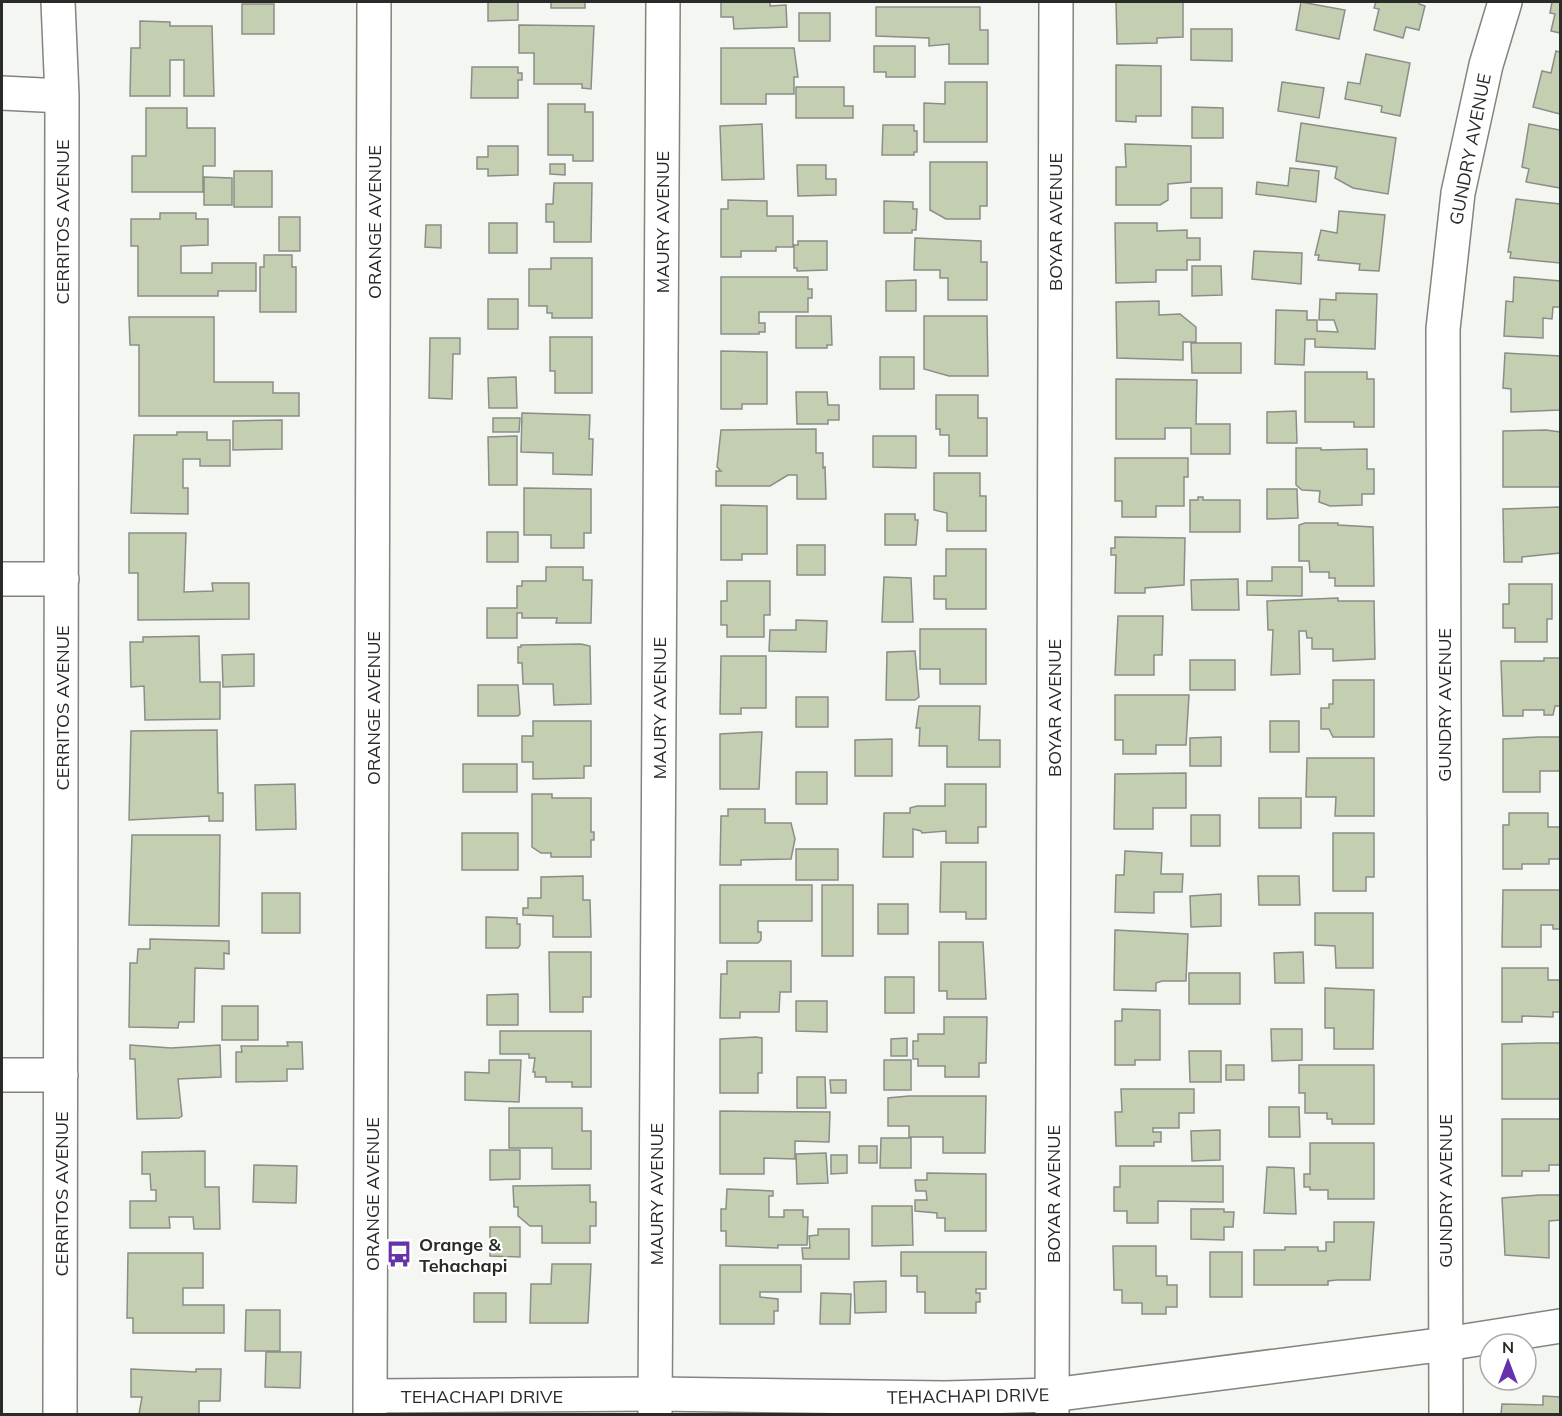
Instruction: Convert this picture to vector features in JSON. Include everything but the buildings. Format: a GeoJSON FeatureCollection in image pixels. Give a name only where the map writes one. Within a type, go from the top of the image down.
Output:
{"type":"FeatureCollection","features":[{"type":"Feature","properties":{"kind":"street","name":"CERRITOS AVENUE"},"geometry":{"type":"LineString","coordinates":[[58,2],[62,96],[60,1414]]}},
{"type":"Feature","properties":{"kind":"street","name":"ORANGE AVENUE"},"geometry":{"type":"LineString","coordinates":[[370,1406],[374,2]]}},
{"type":"Feature","properties":{"kind":"street","name":"MAURY AVENUE"},"geometry":{"type":"LineString","coordinates":[[655,1404],[663,2]]}},
{"type":"Feature","properties":{"kind":"street","name":"BOYAR AVENUE"},"geometry":{"type":"LineString","coordinates":[[1052,1405],[1056,2]]}},
{"type":"Feature","properties":{"kind":"street","name":"GUNDRY AVENUE"},"geometry":{"type":"LineString","coordinates":[[1446,1414],[1443,329],[1458,193],[1486,65],[1505,2]]}},
{"type":"Feature","properties":{"kind":"street"},"geometry":{"type":"LineString","coordinates":[[2,93],[62,96]]}},
{"type":"Feature","properties":{"kind":"street"},"geometry":{"type":"LineString","coordinates":[[2,579],[62,579]]}},
{"type":"Feature","properties":{"kind":"street"},"geometry":{"type":"LineString","coordinates":[[2,1075],[61,1076]]}},
{"type":"Feature","properties":{"kind":"street","name":"TEHACHAPI DRIVE"},"geometry":{"type":"LineString","coordinates":[[370,1406],[655,1404],[945,1398],[1052,1405],[1560,1326]]}},
{"type":"Feature","properties":{"kind":"place","name":"Orange & Tehachapi"},"geometry":{"type":"Point","coordinates":[399,1254]}}]}
